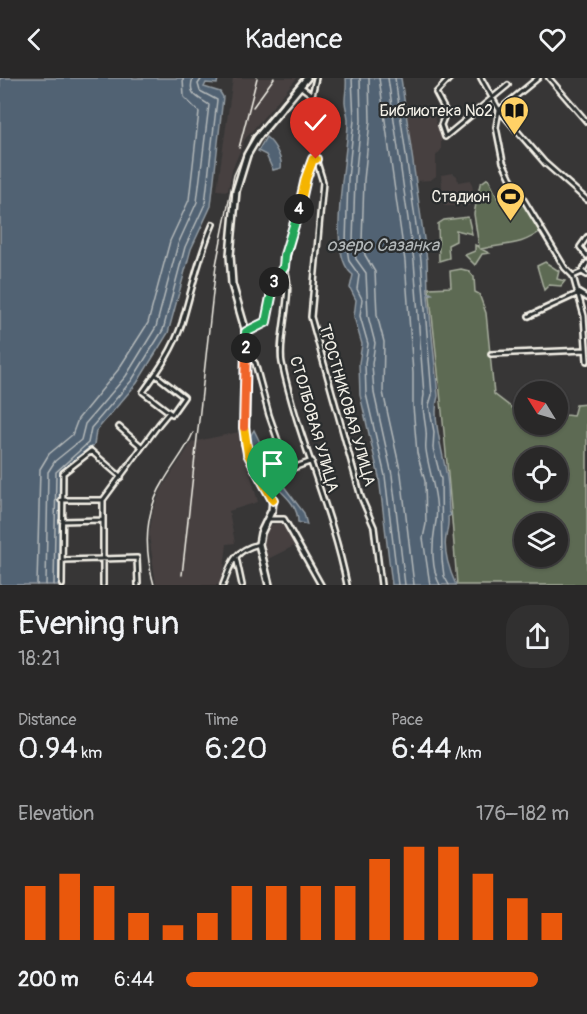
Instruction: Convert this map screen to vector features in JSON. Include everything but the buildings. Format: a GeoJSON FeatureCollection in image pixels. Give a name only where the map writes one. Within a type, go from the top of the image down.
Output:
{"type":"FeatureCollection","features":[{"type":"Feature","properties":{"kind":"street"},"geometry":{"type":"LineString","coordinates":[[269,585],[259,544],[273,500],[252,463],[245,443],[246,332],[229,268],[241,171],[257,138],[307,78]]}},
{"type":"Feature","properties":{"kind":"street","name":"ТРОСТНИКОВАЯ УЛИЦА"},"geometry":{"type":"LineString","coordinates":[[316,78],[312,95],[316,159],[323,182],[312,317],[362,497],[375,527],[381,585]]}},
{"type":"Feature","properties":{"kind":"street"},"geometry":{"type":"LineString","coordinates":[[450,78],[436,93],[446,112],[441,125],[446,137],[508,85]]}},
{"type":"Feature","properties":{"kind":"street"},"geometry":{"type":"LineString","coordinates":[[481,78],[499,110],[545,163],[587,200]]}},
{"type":"Feature","properties":{"kind":"street"},"geometry":{"type":"LineString","coordinates":[[538,78],[499,110],[496,127],[503,162],[565,268],[573,276],[587,328],[587,362]]}},
{"type":"Feature","properties":{"kind":"street"},"geometry":{"type":"LineString","coordinates":[[549,78],[587,122]]}},
{"type":"Feature","properties":{"kind":"street"},"geometry":{"type":"LineString","coordinates":[[300,86],[312,95]]}},
{"type":"Feature","properties":{"kind":"street"},"geometry":{"type":"LineString","coordinates":[[246,332],[266,322],[274,280],[284,267],[306,178],[313,159],[316,159]]}},
{"type":"Feature","properties":{"kind":"street"},"geometry":{"type":"LineString","coordinates":[[156,375],[184,397],[172,414],[143,392],[156,375],[181,324],[200,252],[213,224]]}},
{"type":"Feature","properties":{"kind":"street"},"geometry":{"type":"LineString","coordinates":[[587,237],[580,247],[587,256]]}},
{"type":"Feature","properties":{"kind":"street"},"geometry":{"type":"LineString","coordinates":[[573,276],[582,272],[587,263]]}},
{"type":"Feature","properties":{"kind":"street","name":"СТОЛБОВАЯ УЛИЦА"},"geometry":{"type":"LineString","coordinates":[[284,267],[287,281],[281,361],[339,547],[347,585]]}},
{"type":"Feature","properties":{"kind":"street"},"geometry":{"type":"LineString","coordinates":[[582,272],[587,275]]}},
{"type":"Feature","properties":{"kind":"street"},"geometry":{"type":"LineString","coordinates":[[579,293],[587,298]]}},
{"type":"Feature","properties":{"kind":"street"},"geometry":{"type":"LineString","coordinates":[[529,316],[579,293]]}},
{"type":"Feature","properties":{"kind":"street"},"geometry":{"type":"LineString","coordinates":[[491,354],[586,350]]}},
{"type":"Feature","properties":{"kind":"street"},"geometry":{"type":"LineString","coordinates":[[246,355],[255,363],[268,415],[288,470],[312,461]]}},
{"type":"Feature","properties":{"kind":"street"},"geometry":{"type":"LineString","coordinates":[[103,585],[103,500],[169,412]]}},
{"type":"Feature","properties":{"kind":"street"},"geometry":{"type":"LineString","coordinates":[[119,427],[142,447]]}},
{"type":"Feature","properties":{"kind":"street"},"geometry":{"type":"LineString","coordinates":[[62,585],[63,473],[88,451],[121,477]]}},
{"type":"Feature","properties":{"kind":"street"},"geometry":{"type":"LineString","coordinates":[[61,500],[103,500]]}},
{"type":"Feature","properties":{"kind":"street"},"geometry":{"type":"LineString","coordinates":[[268,519],[284,519],[321,585]]}},
{"type":"Feature","properties":{"kind":"street"},"geometry":{"type":"LineString","coordinates":[[62,521],[103,520]]}},
{"type":"Feature","properties":{"kind":"street"},"geometry":{"type":"LineString","coordinates":[[223,585],[236,555],[243,548],[259,544]]}},
{"type":"Feature","properties":{"kind":"street"},"geometry":{"type":"LineString","coordinates":[[236,555],[242,585]]}},
{"type":"Feature","properties":{"kind":"street"},"geometry":{"type":"LineString","coordinates":[[63,560],[137,558],[138,585]]}},
{"type":"Feature","properties":{"kind":"shaded area"},"geometry":{"type":"Polygon","coordinates":[[[233,78],[297,78],[245,139],[232,170],[228,191],[217,190],[233,78]]]}},
{"type":"Feature","properties":{"kind":"shaded area"},"geometry":{"type":"Polygon","coordinates":[[[405,107],[431,108],[437,125],[441,126],[441,150],[436,156],[436,176],[431,180],[416,181],[405,107]]]}},
{"type":"Feature","properties":{"kind":"shaded area"},"geometry":{"type":"Polygon","coordinates":[[[453,173],[457,176],[458,182],[471,180],[473,190],[469,206],[444,206],[441,175],[453,173]]]}},
{"type":"Feature","properties":{"kind":"shaded area"},"geometry":{"type":"Polygon","coordinates":[[[239,432],[258,502],[229,511],[235,543],[227,544],[222,585],[156,585],[149,535],[153,510],[162,488],[192,442],[239,432]]]}},
{"type":"Feature","properties":{"kind":"shaded area"},"geometry":{"type":"Polygon","coordinates":[[[283,522],[294,546],[264,561],[261,540],[270,525],[283,522]]]}},
{"type":"Feature","properties":{"kind":"green space"},"geometry":{"type":"Polygon","coordinates":[[[488,178],[499,201],[505,202],[513,198],[525,204],[542,230],[520,242],[481,249],[489,253],[482,254],[475,265],[465,255],[475,251],[475,245],[479,247],[474,214],[480,184],[488,178]]]}},
{"type":"Feature","properties":{"kind":"green space"},"geometry":{"type":"Polygon","coordinates":[[[468,217],[472,234],[456,230],[456,241],[448,245],[449,258],[439,261],[438,224],[444,220],[468,217]]]}},
{"type":"Feature","properties":{"kind":"green space"},"geometry":{"type":"Polygon","coordinates":[[[545,262],[559,271],[557,279],[565,281],[561,286],[549,285],[544,290],[537,266],[545,262]]]}},
{"type":"Feature","properties":{"kind":"green space"},"geometry":{"type":"Polygon","coordinates":[[[461,269],[469,271],[474,277],[475,292],[479,294],[486,313],[494,394],[514,409],[514,435],[568,435],[568,415],[573,416],[576,405],[587,404],[587,585],[457,585],[445,436],[429,288],[451,287],[450,271],[461,269]]]}},
{"type":"Feature","properties":{"kind":"water"},"geometry":{"type":"Polygon","coordinates":[[[0,78],[218,78],[217,84],[206,83],[204,87],[220,92],[223,97],[211,206],[191,249],[168,333],[137,383],[96,431],[94,445],[61,476],[60,585],[0,585],[0,78]]]}},
{"type":"Feature","properties":{"kind":"water","name":"озеро Сазанка"},"geometry":{"type":"Polygon","coordinates":[[[346,78],[401,78],[427,260],[428,292],[432,294],[428,295],[438,396],[436,415],[448,482],[451,515],[448,517],[445,549],[456,585],[392,585],[379,477],[360,395],[359,363],[362,344],[354,317],[356,300],[350,288],[353,275],[344,263],[340,246],[340,202],[348,120],[345,101],[346,78]]]}},
{"type":"Feature","properties":{"kind":"water"},"geometry":{"type":"Polygon","coordinates":[[[266,137],[277,151],[281,160],[281,168],[273,170],[266,155],[258,151],[266,137]]]}},
{"type":"Feature","properties":{"kind":"water"},"geometry":{"type":"Polygon","coordinates":[[[254,430],[277,477],[304,513],[307,525],[298,522],[295,509],[289,499],[271,481],[261,466],[248,439],[254,430]]]}},
{"type":"Feature","properties":{"kind":"railway"},"geometry":{"type":"LineString","coordinates":[[239,148],[257,78]]}},
{"type":"Feature","properties":{"kind":"railway"},"geometry":{"type":"LineString","coordinates":[[253,107],[274,78]]}},
{"type":"Feature","properties":{"kind":"railway"},"geometry":{"type":"LineString","coordinates":[[182,575],[216,265],[234,175],[252,136],[302,78]]}},
{"type":"Feature","properties":{"kind":"railway"},"geometry":{"type":"LineString","coordinates":[[154,585],[147,545],[149,519],[157,493],[193,433]]}},
{"type":"Feature","properties":{"kind":"place","name":"Библиотека №2"},"geometry":{"type":"Point","coordinates":[514,136]}},
{"type":"Feature","properties":{"kind":"place","name":"Стадион"},"geometry":{"type":"Point","coordinates":[511,222]}},
{"type":"Feature","properties":{"kind":"route"},"geometry":{"type":"LineString","coordinates":[[273,500],[252,463],[245,443],[246,332],[266,322],[274,280],[284,267],[285,255],[306,178],[313,159],[316,159]]}}]}
